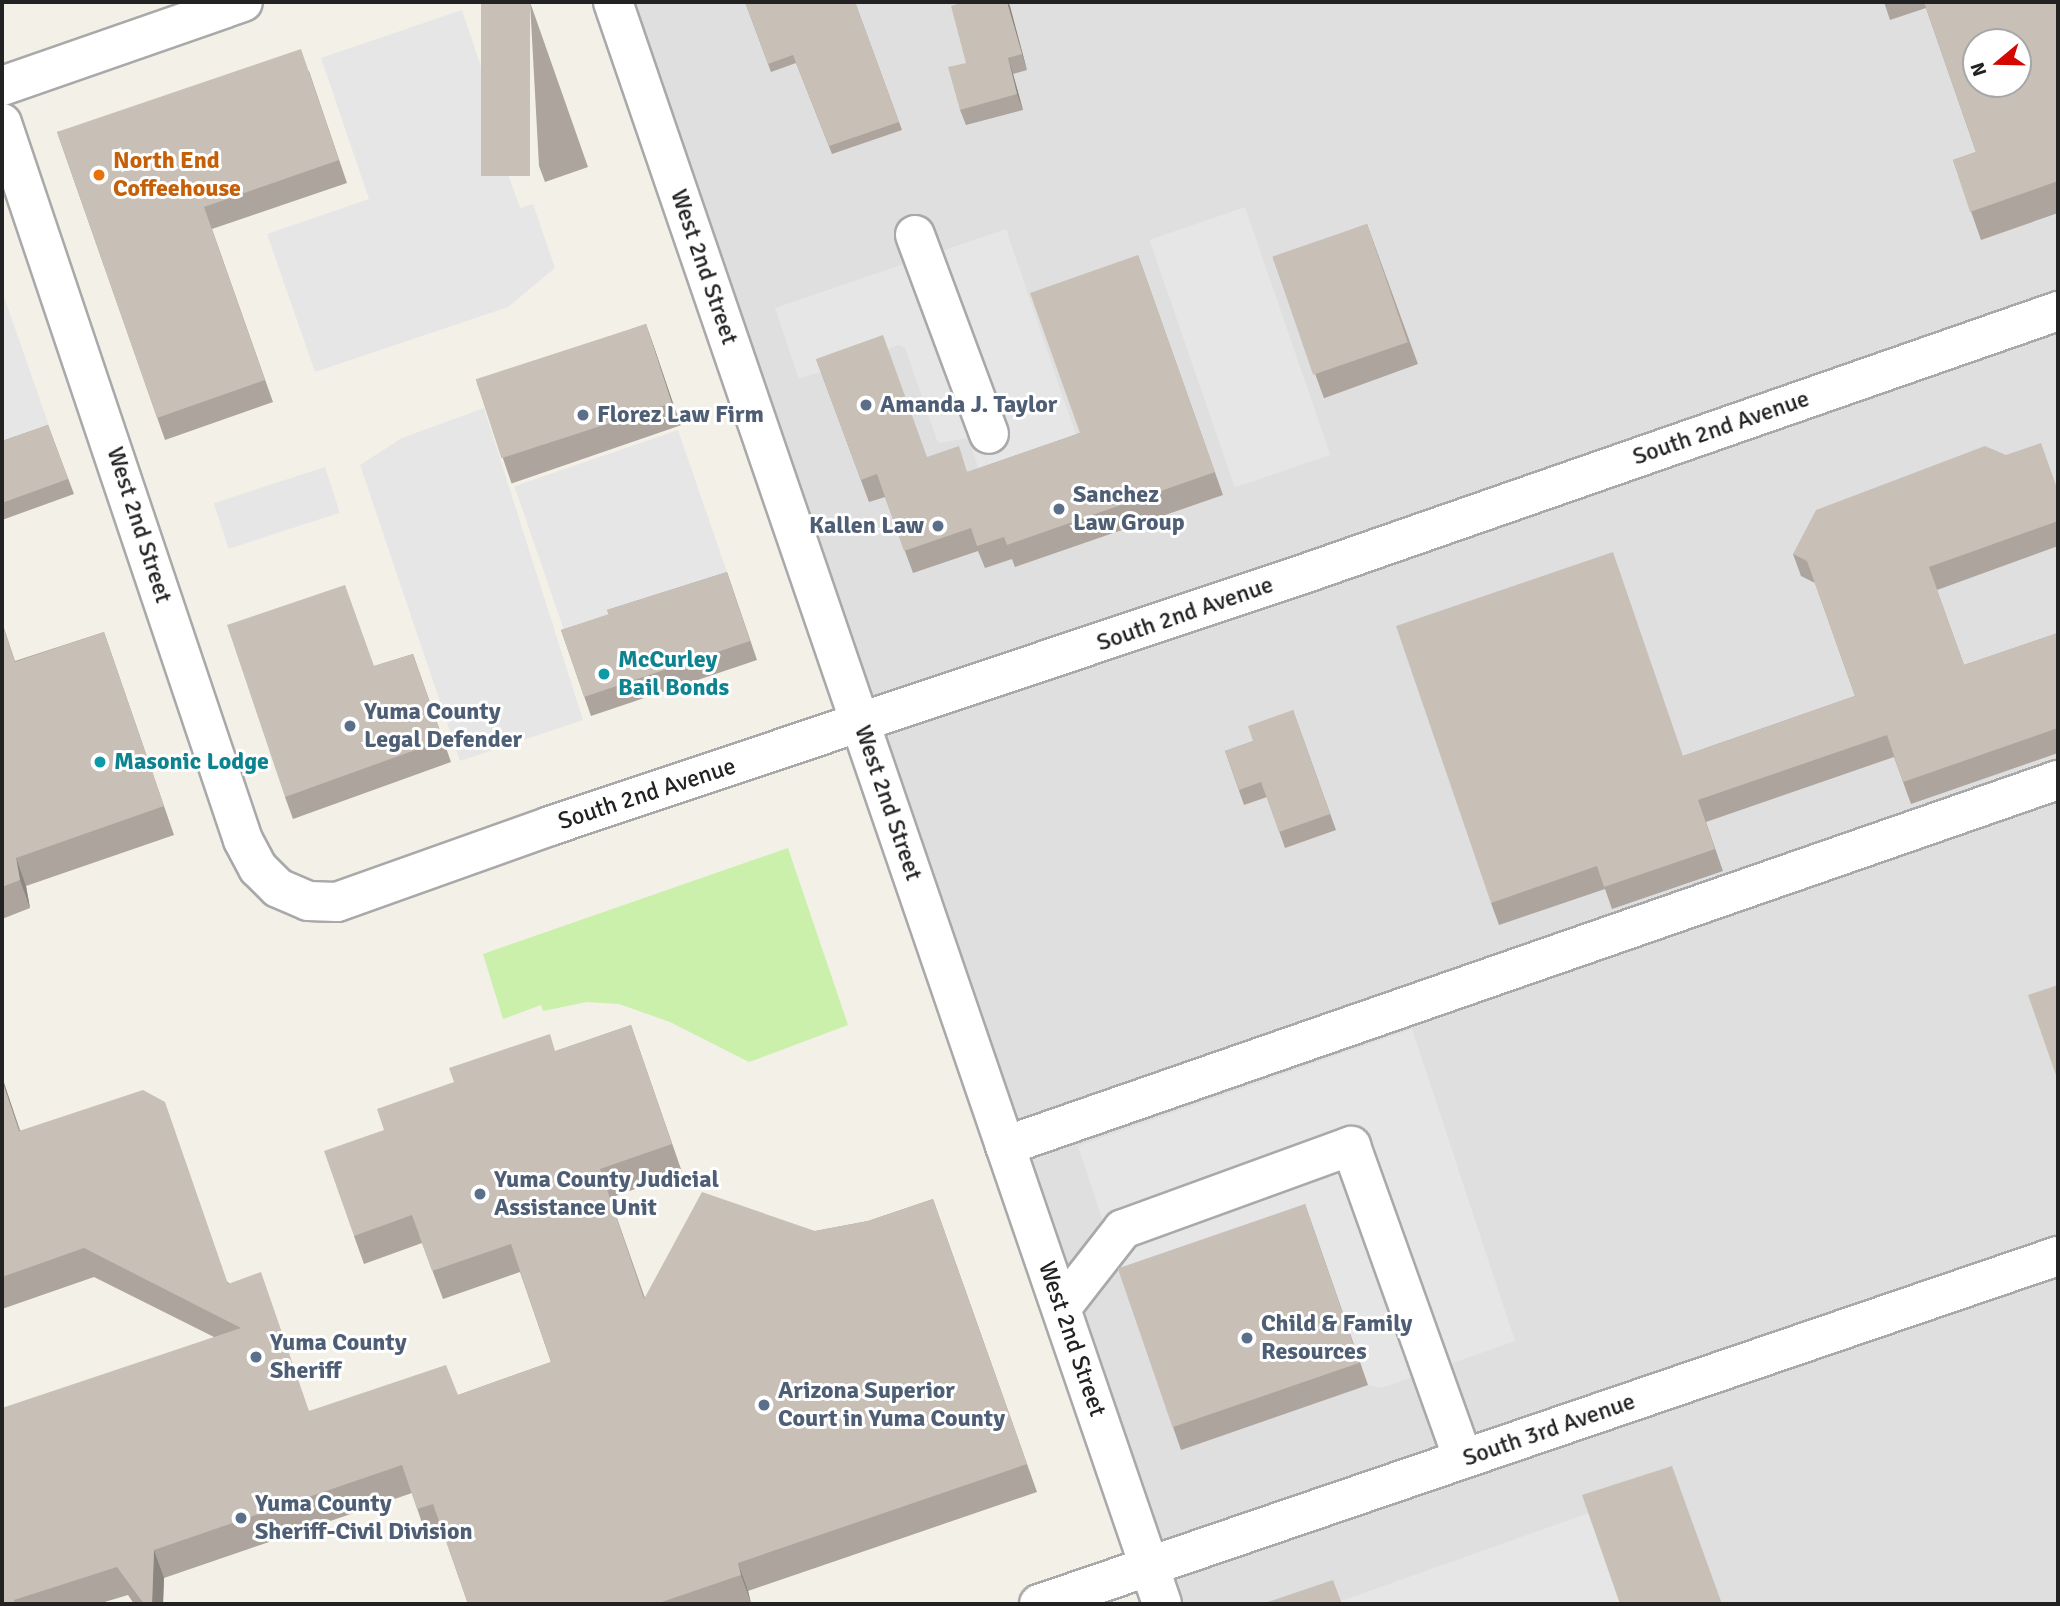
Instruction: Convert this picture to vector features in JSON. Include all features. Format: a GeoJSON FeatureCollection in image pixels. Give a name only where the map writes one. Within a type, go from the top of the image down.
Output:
{"type":"FeatureCollection","features":[{"type":"Feature","properties":{"kind":"street"},"geometry":{"type":"LineString","coordinates":[[2,86],[243,2]]}},
{"type":"Feature","properties":{"kind":"street","name":"West 2nd Street"},"geometry":{"type":"LineString","coordinates":[[613,2],[1162,1604]]}},
{"type":"Feature","properties":{"kind":"street","name":"West 2nd Street"},"geometry":{"type":"LineString","coordinates":[[2,123],[243,840],[258,868],[278,888],[308,901]]}},
{"type":"Feature","properties":{"kind":"street"},"geometry":{"type":"LineString","coordinates":[[915,235],[989,434]]}},
{"type":"Feature","properties":{"kind":"street","name":"South 2nd Avenue"},"geometry":{"type":"LineString","coordinates":[[308,901],[337,902],[1312,571],[2058,311]]}},
{"type":"Feature","properties":{"kind":"street"},"geometry":{"type":"LineString","coordinates":[[1005,1146],[2058,780]]}},
{"type":"Feature","properties":{"kind":"street"},"geometry":{"type":"LineString","coordinates":[[1062,1307],[1123,1228],[1351,1146],[1463,1459]]}},
{"type":"Feature","properties":{"kind":"street","name":"South 3rd Avenue"},"geometry":{"type":"LineString","coordinates":[[1039,1604],[2058,1256]]}},
{"type":"Feature","properties":{"kind":"shaded area"},"geometry":{"type":"Polygon","coordinates":[[[613,2],[2058,2],[2058,1604],[1162,1604],[613,2]]]}},
{"type":"Feature","properties":{"kind":"shaded area"},"geometry":{"type":"Polygon","coordinates":[[[462,10],[515,168],[507,171],[520,208],[533,204],[555,268],[508,307],[315,372],[267,234],[369,199],[321,58],[462,10]]]}},
{"type":"Feature","properties":{"kind":"shaded area"},"geometry":{"type":"Polygon","coordinates":[[[1245,207],[1330,455],[1235,488],[1150,240],[1245,207]]]}},
{"type":"Feature","properties":{"kind":"shaded area"},"geometry":{"type":"Polygon","coordinates":[[[1006,229],[1079,444],[982,478],[968,438],[938,443],[905,348],[899,345],[799,379],[775,308],[1006,229]]]}},
{"type":"Feature","properties":{"kind":"shaded area"},"geometry":{"type":"Polygon","coordinates":[[[2,291],[54,440],[2,459],[2,291]]]}},
{"type":"Feature","properties":{"kind":"shaded area"},"geometry":{"type":"Polygon","coordinates":[[[484,408],[583,720],[460,761],[360,465],[402,438],[484,408]]]}},
{"type":"Feature","properties":{"kind":"shaded area"},"geometry":{"type":"Polygon","coordinates":[[[678,430],[733,591],[570,647],[514,486],[678,430]]]}},
{"type":"Feature","properties":{"kind":"shaded area"},"geometry":{"type":"Polygon","coordinates":[[[325,467],[340,513],[229,549],[214,503],[325,467]]]}},
{"type":"Feature","properties":{"kind":"shaded area"},"geometry":{"type":"Polygon","coordinates":[[[1412,1029],[1515,1341],[1381,1388],[1368,1385],[1313,1226],[1126,1291],[1078,1146],[1412,1029]]]}},
{"type":"Feature","properties":{"kind":"shaded area"},"geometry":{"type":"Polygon","coordinates":[[[1589,1513],[1621,1604],[1342,1604],[1341,1601],[1589,1513]]]}},
{"type":"Feature","properties":{"kind":"green space"},"geometry":{"type":"Polygon","coordinates":[[[788,848],[848,1025],[749,1062],[670,1022],[619,1004],[587,1002],[543,1011],[541,1005],[503,1019],[483,954],[788,848]]]}},
{"type":"Feature","properties":{"kind":"building"},"geometry":{"type":"Polygon","coordinates":[[[481,2],[530,2],[530,176],[481,176],[481,2]]]}},
{"type":"Feature","properties":{"kind":"building"},"geometry":{"type":"Polygon","coordinates":[[[745,2],[855,2],[899,122],[829,146],[793,55],[768,64],[745,2]]]}},
{"type":"Feature","properties":{"kind":"building"},"geometry":{"type":"Polygon","coordinates":[[[964,2],[1007,2],[1022,54],[1008,58],[1017,94],[960,110],[948,67],[966,63],[951,6],[964,2]]]}},
{"type":"Feature","properties":{"kind":"building"},"geometry":{"type":"Polygon","coordinates":[[[1924,2],[2058,2],[2058,181],[1970,212],[1953,160],[1976,152],[1924,2]]]}},
{"type":"Feature","properties":{"kind":"building"},"geometry":{"type":"Polygon","coordinates":[[[301,49],[339,160],[204,207],[265,380],[157,418],[57,132],[301,49]]]}},
{"type":"Feature","properties":{"kind":"building"},"geometry":{"type":"Polygon","coordinates":[[[1367,224],[1408,342],[1313,375],[1272,257],[1367,224]]]}},
{"type":"Feature","properties":{"kind":"building"},"geometry":{"type":"Polygon","coordinates":[[[1138,255],[1215,472],[1007,545],[1004,537],[977,546],[971,528],[904,551],[877,474],[861,480],[816,359],[883,335],[927,457],[959,446],[967,472],[1080,433],[1030,293],[1138,255]]]}},
{"type":"Feature","properties":{"kind":"building","name":"Florez Law Firm"},"geometry":{"type":"Polygon","coordinates":[[[646,324],[672,403],[501,458],[476,379],[646,324]]]}},
{"type":"Feature","properties":{"kind":"building"},"geometry":{"type":"Polygon","coordinates":[[[48,425],[68,479],[2,503],[2,441],[48,425]]]}},
{"type":"Feature","properties":{"kind":"building"},"geometry":{"type":"Polygon","coordinates":[[[2041,443],[2058,491],[2058,521],[1929,567],[1964,665],[2058,633],[2058,728],[1903,782],[1887,735],[1698,800],[1715,849],[1604,887],[1597,866],[1491,903],[1396,626],[1613,552],[1683,756],[1855,696],[1807,561],[1793,554],[1816,510],[1985,446],[2006,455],[2041,443]]]}},
{"type":"Feature","properties":{"kind":"building"},"geometry":{"type":"Polygon","coordinates":[[[727,572],[750,641],[584,697],[561,630],[609,614],[607,610],[727,572]]]}},
{"type":"Feature","properties":{"kind":"building","name":"Yuma County Legal Defender"},"geometry":{"type":"Polygon","coordinates":[[[345,585],[374,666],[413,654],[443,740],[285,797],[227,625],[345,585]]]}},
{"type":"Feature","properties":{"kind":"building"},"geometry":{"type":"Polygon","coordinates":[[[2,623],[15,662],[104,632],[164,806],[16,858],[20,880],[2,887],[2,623]]]}},
{"type":"Feature","properties":{"kind":"building"},"geometry":{"type":"Polygon","coordinates":[[[1293,710],[1330,814],[1279,832],[1261,782],[1239,790],[1225,751],[1253,741],[1248,726],[1293,710]]]}},
{"type":"Feature","properties":{"kind":"building"},"geometry":{"type":"Polygon","coordinates":[[[2058,985],[2058,1078],[2057,1078],[2028,995],[2058,985]]]}},
{"type":"Feature","properties":{"kind":"building"},"geometry":{"type":"Polygon","coordinates":[[[631,1025],[672,1144],[600,1169],[644,1299],[702,1192],[815,1231],[868,1221],[933,1199],[1027,1464],[738,1563],[741,1575],[656,1604],[468,1604],[433,1504],[417,1509],[402,1465],[154,1550],[152,1604],[144,1604],[117,1567],[14,1600],[15,1604],[2,1604],[2,1408],[241,1328],[84,1248],[2,1277],[2,1080],[19,1131],[143,1090],[165,1102],[228,1284],[261,1272],[309,1411],[446,1365],[458,1395],[551,1362],[511,1244],[432,1271],[412,1215],[354,1236],[324,1151],[384,1130],[377,1109],[454,1082],[449,1068],[550,1034],[555,1051],[631,1025]]]}},
{"type":"Feature","properties":{"kind":"building","name":"Child & Family Resources"},"geometry":{"type":"Polygon","coordinates":[[[1305,1204],[1360,1363],[1172,1427],[1118,1268],[1305,1204]]]}},
{"type":"Feature","properties":{"kind":"building"},"geometry":{"type":"Polygon","coordinates":[[[1672,1466],[1722,1604],[1620,1604],[1582,1495],[1672,1466]]]}},
{"type":"Feature","properties":{"kind":"building"},"geometry":{"type":"Polygon","coordinates":[[[1333,1580],[1342,1604],[1262,1604],[1333,1580]]]}},
{"type":"Feature","properties":{"kind":"place","name":"North End Coffeehouse"},"geometry":{"type":"Point","coordinates":[99,175]}},
{"type":"Feature","properties":{"kind":"place","name":"Amanda J. Taylor"},"geometry":{"type":"Point","coordinates":[866,405]}},
{"type":"Feature","properties":{"kind":"place","name":"Florez Law Firm"},"geometry":{"type":"Point","coordinates":[583,415]}},
{"type":"Feature","properties":{"kind":"place","name":"Sanchez Law Group"},"geometry":{"type":"Point","coordinates":[1059,509]}},
{"type":"Feature","properties":{"kind":"place","name":"Kallen Law"},"geometry":{"type":"Point","coordinates":[938,526]}},
{"type":"Feature","properties":{"kind":"place","name":"McCurley Bail Bonds"},"geometry":{"type":"Point","coordinates":[604,674]}},
{"type":"Feature","properties":{"kind":"place","name":"Yuma County Legal Defender"},"geometry":{"type":"Point","coordinates":[350,726]}},
{"type":"Feature","properties":{"kind":"place","name":"Masonic Lodge"},"geometry":{"type":"Point","coordinates":[100,762]}},
{"type":"Feature","properties":{"kind":"place","name":"Yuma County Judicial Assistance Unit"},"geometry":{"type":"Point","coordinates":[480,1194]}},
{"type":"Feature","properties":{"kind":"place","name":"Child & Family Resources"},"geometry":{"type":"Point","coordinates":[1247,1338]}},
{"type":"Feature","properties":{"kind":"place","name":"Yuma County Sheriff"},"geometry":{"type":"Point","coordinates":[256,1357]}},
{"type":"Feature","properties":{"kind":"place","name":"Arizona Superior Court in Yuma County"},"geometry":{"type":"Point","coordinates":[764,1405]}},
{"type":"Feature","properties":{"kind":"place","name":"Yuma County Sheriff-Civil Division"},"geometry":{"type":"Point","coordinates":[241,1518]}}]}
